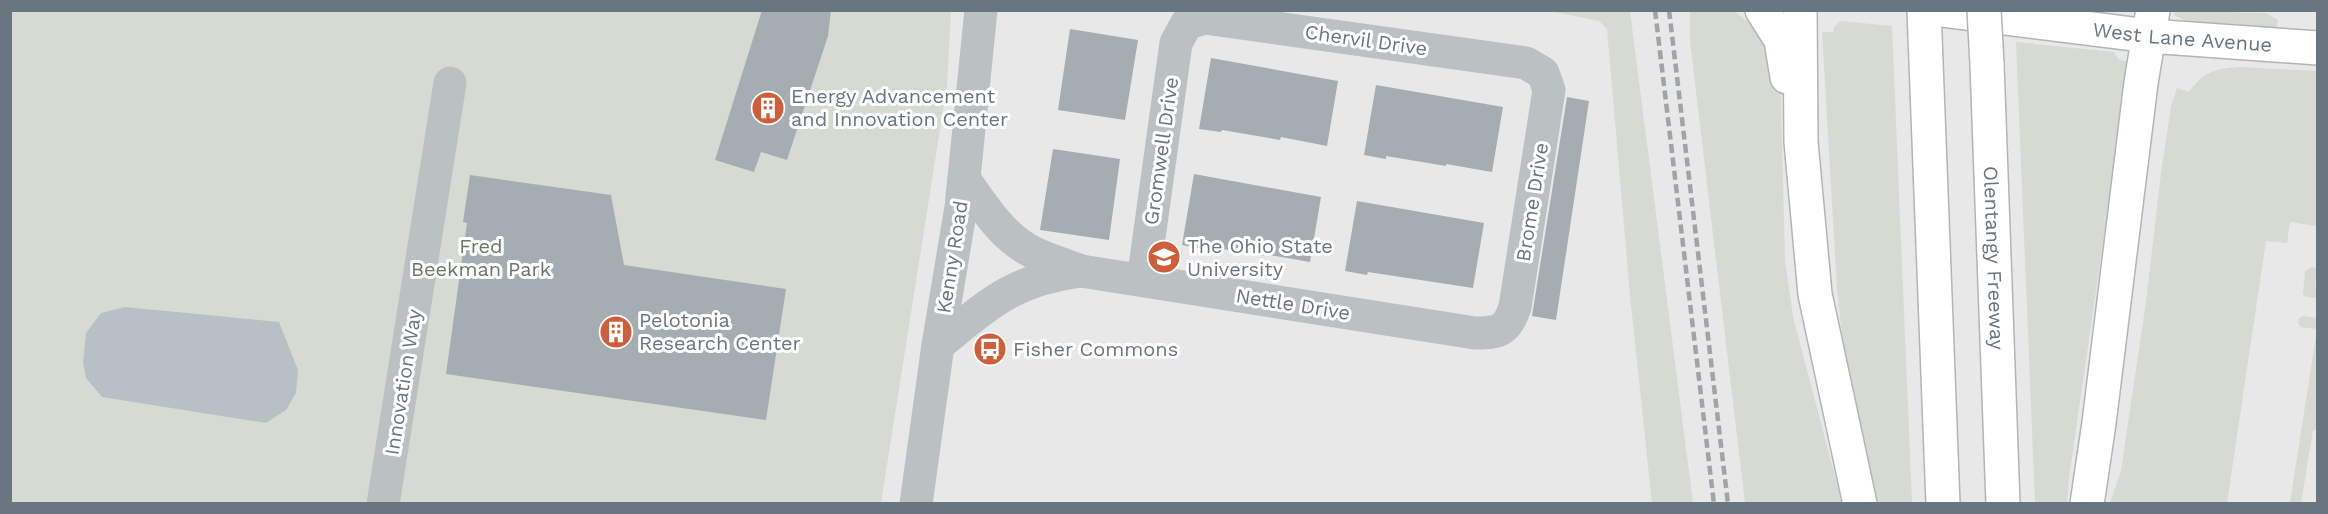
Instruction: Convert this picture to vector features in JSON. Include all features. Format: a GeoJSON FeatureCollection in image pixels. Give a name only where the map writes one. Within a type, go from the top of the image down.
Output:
{"type":"FeatureCollection","features":[{"type":"Feature","properties":{"kind":"main road"},"geometry":{"type":"LineString","coordinates":[[1762,10],[1781,40],[1801,142]]}},
{"type":"Feature","properties":{"kind":"main road"},"geometry":{"type":"LineString","coordinates":[[1800,10],[1801,142],[1815,294],[1860,504]]}},
{"type":"Feature","properties":{"kind":"main road"},"geometry":{"type":"LineString","coordinates":[[1924,10],[1943,504]]}},
{"type":"Feature","properties":{"kind":"main road","name":"West Lane Avenue"},"geometry":{"type":"LineString","coordinates":[[1941,10],[2151,23],[2318,48]]}},
{"type":"Feature","properties":{"kind":"main road","name":"Olentangy Freeway"},"geometry":{"type":"LineString","coordinates":[[1984,10],[2003,504]]}},
{"type":"Feature","properties":{"kind":"main road"},"geometry":{"type":"LineString","coordinates":[[2087,504],[2141,83],[2151,23]]}},
{"type":"Feature","properties":{"kind":"street","name":"Kenny Road"},"geometry":{"type":"LineString","coordinates":[[916,504],[964,179],[981,10]]}},
{"type":"Feature","properties":{"kind":"street","name":"Chervil Drive"},"geometry":{"type":"LineString","coordinates":[[1187,23],[1205,18],[1217,19],[1526,63],[1543,72]]}},
{"type":"Feature","properties":{"kind":"street","name":"Gromwell Drive"},"geometry":{"type":"LineString","coordinates":[[1143,281],[1176,44],[1187,23]]}},
{"type":"Feature","properties":{"kind":"street","name":"Brome Drive"},"geometry":{"type":"LineString","coordinates":[[1504,329],[1515,307],[1549,90],[1543,72]]}},
{"type":"Feature","properties":{"kind":"street","name":"Innovation Way"},"geometry":{"type":"LineString","coordinates":[[383,504],[450,82]]}},
{"type":"Feature","properties":{"kind":"street","name":"Nettle Drive"},"geometry":{"type":"LineString","coordinates":[[964,179],[997,224],[1019,244],[1046,258],[1081,271],[1475,333],[1490,333],[1504,329]]}},
{"type":"Feature","properties":{"kind":"street","name":"Nettle Drive"},"geometry":{"type":"LineString","coordinates":[[938,345],[992,301],[1020,285],[1040,278],[1081,271]]}},
{"type":"Feature","properties":{"kind":"shaded area","name":"The Ohio State University"},"geometry":{"type":"Polygon","coordinates":[[[11,11],[2317,11],[2317,503],[11,503],[11,11]]]}},
{"type":"Feature","properties":{"kind":"shaded area"},"geometry":{"type":"Polygon","coordinates":[[[125,307],[279,322],[298,370],[296,393],[286,410],[266,423],[102,397],[86,378],[83,363],[86,333],[101,313],[125,307]]]}},
{"type":"Feature","properties":{"kind":"green space","name":"Fred Beekman Park"},"geometry":{"type":"Polygon","coordinates":[[[10,11],[951,11],[947,85],[881,503],[11,503],[10,11]]]}},
{"type":"Feature","properties":{"kind":"green space"},"geometry":{"type":"Polygon","coordinates":[[[1550,11],[1630,11],[1693,503],[1652,503],[1630,295],[1607,29],[1599,21],[1550,11]]]}},
{"type":"Feature","properties":{"kind":"green space"},"geometry":{"type":"Polygon","coordinates":[[[1690,11],[1734,11],[1748,22],[1760,38],[1771,33],[1780,62],[1785,260],[1793,317],[1842,503],[1745,503],[1690,41],[1690,11]]]}},
{"type":"Feature","properties":{"kind":"green space"},"geometry":{"type":"Polygon","coordinates":[[[2175,11],[2266,13],[2278,20],[2277,26],[2272,28],[2187,22],[2174,15],[2175,11]]]}},
{"type":"Feature","properties":{"kind":"green space"},"geometry":{"type":"Polygon","coordinates":[[[1840,21],[1892,26],[1912,503],[1878,503],[1844,354],[1837,288],[1822,32],[1833,32],[1834,27],[1840,21]]]}},
{"type":"Feature","properties":{"kind":"green space"},"geometry":{"type":"Polygon","coordinates":[[[2016,42],[2114,52],[2119,60],[2129,62],[2067,503],[2035,503],[2016,42]]]}},
{"type":"Feature","properties":{"kind":"green space"},"geometry":{"type":"Polygon","coordinates":[[[2239,67],[2317,71],[2317,226],[2290,222],[2287,243],[2266,241],[2227,503],[2110,503],[2121,471],[2146,302],[2171,106],[2177,88],[2189,92],[2210,72],[2239,67]]]}},
{"type":"Feature","properties":{"kind":"green space"},"geometry":{"type":"Polygon","coordinates":[[[2313,267],[2317,269],[2315,288],[2317,288],[2317,298],[2306,297],[2303,294],[2305,271],[2313,267]]]}},
{"type":"Feature","properties":{"kind":"green space"},"geometry":{"type":"Polygon","coordinates":[[[2304,316],[2317,318],[2317,329],[2301,327],[2298,323],[2299,318],[2304,316]]]}},
{"type":"Feature","properties":{"kind":"green space"},"geometry":{"type":"Polygon","coordinates":[[[2317,329],[2317,430],[2313,430],[2301,503],[2290,503],[2317,329]]]}},
{"type":"Feature","properties":{"kind":"building","name":"Energy Advancement and Innovation Center"},"geometry":{"type":"Polygon","coordinates":[[[762,10],[831,10],[828,36],[787,160],[761,152],[754,172],[715,160],[762,10]]]}},
{"type":"Feature","properties":{"kind":"building"},"geometry":{"type":"Polygon","coordinates":[[[1070,29],[1138,40],[1125,120],[1058,110],[1070,29]]]}},
{"type":"Feature","properties":{"kind":"building"},"geometry":{"type":"Polygon","coordinates":[[[1211,58],[1338,81],[1327,146],[1281,137],[1280,140],[1222,130],[1221,132],[1199,129],[1211,58]]]}},
{"type":"Feature","properties":{"kind":"building"},"geometry":{"type":"Polygon","coordinates":[[[1376,85],[1503,107],[1492,172],[1386,156],[1386,159],[1364,155],[1376,85]]]}},
{"type":"Feature","properties":{"kind":"building"},"geometry":{"type":"Polygon","coordinates":[[[1567,97],[1589,101],[1556,320],[1532,316],[1567,97]]]}},
{"type":"Feature","properties":{"kind":"building"},"geometry":{"type":"Polygon","coordinates":[[[1053,149],[1120,159],[1109,240],[1040,230],[1053,149]]]}},
{"type":"Feature","properties":{"kind":"building"},"geometry":{"type":"Polygon","coordinates":[[[1194,174],[1321,197],[1310,262],[1205,246],[1204,249],[1182,245],[1194,174]]]}},
{"type":"Feature","properties":{"kind":"building","name":"Pelotonia Research Center"},"geometry":{"type":"Polygon","coordinates":[[[470,175],[611,195],[624,265],[786,289],[766,420],[446,374],[467,223],[463,222],[470,175]]]}},
{"type":"Feature","properties":{"kind":"building"},"geometry":{"type":"Polygon","coordinates":[[[1357,201],[1484,223],[1473,288],[1368,272],[1367,275],[1345,271],[1357,201]]]}},
{"type":"Feature","properties":{"kind":"railway"},"geometry":{"type":"LineString","coordinates":[[1655,10],[1714,504]]}},
{"type":"Feature","properties":{"kind":"railway"},"geometry":{"type":"LineString","coordinates":[[1669,10],[1728,504]]}},
{"type":"Feature","properties":{"kind":"place","name":"Energy Advancement and Innovation Center"},"geometry":{"type":"Point","coordinates":[768,108]}},
{"type":"Feature","properties":{"kind":"place","name":"The Ohio State University"},"geometry":{"type":"Point","coordinates":[1164,257]}},
{"type":"Feature","properties":{"kind":"place","name":"Pelotonia Research Center"},"geometry":{"type":"Point","coordinates":[616,332]}},
{"type":"Feature","properties":{"kind":"place","name":"Fisher Commons"},"geometry":{"type":"Point","coordinates":[990,349]}}]}
